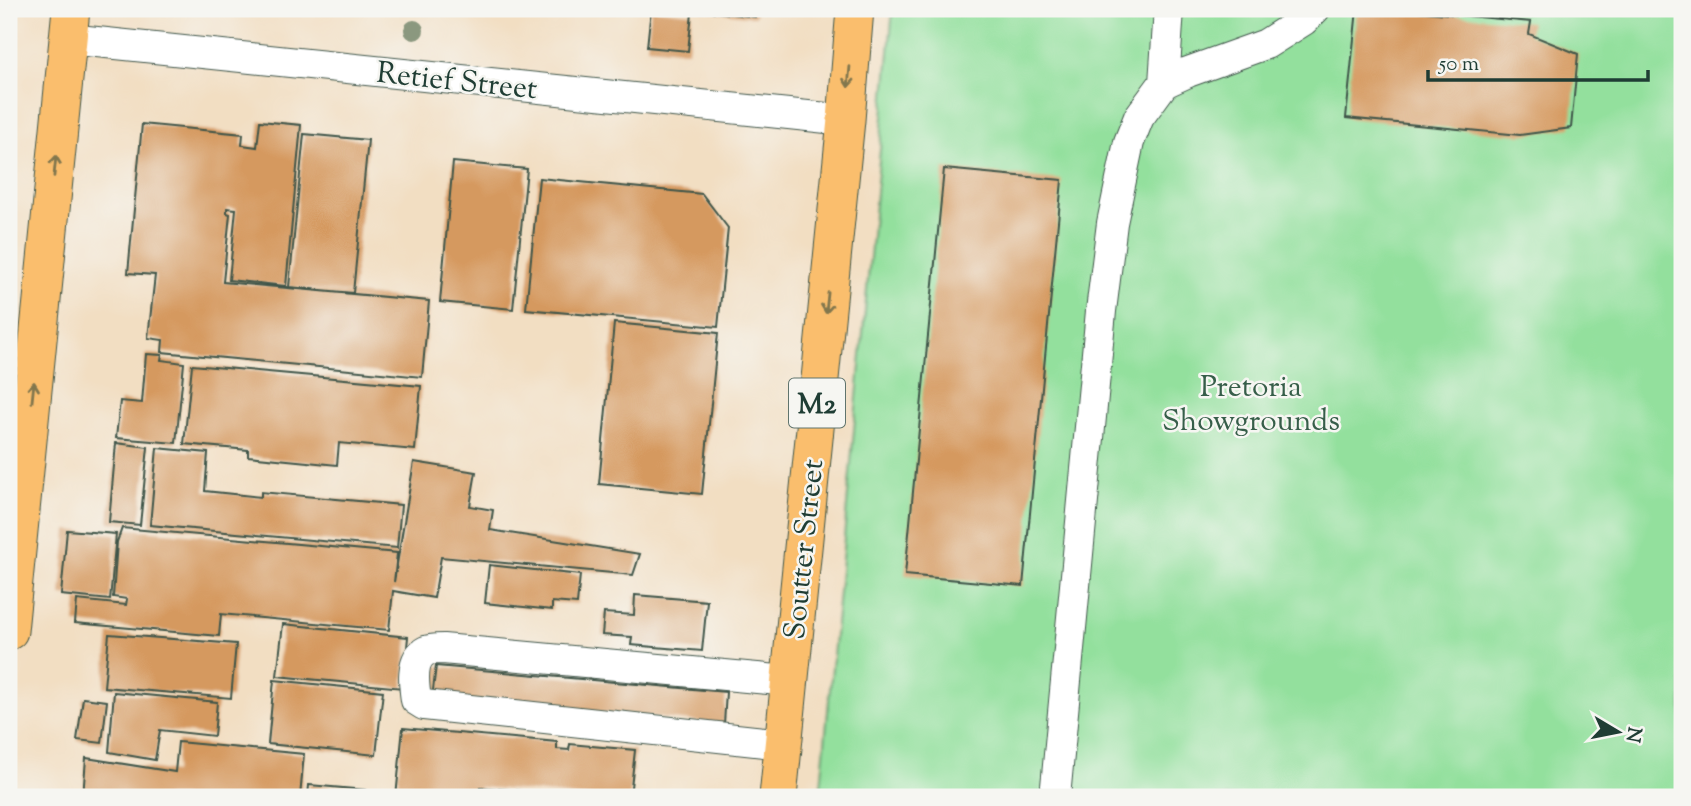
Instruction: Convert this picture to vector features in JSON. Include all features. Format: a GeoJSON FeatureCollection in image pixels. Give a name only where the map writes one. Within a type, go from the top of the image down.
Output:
{"type":"FeatureCollection","features":[{"type":"Feature","properties":{"kind":"main road","name":"Soutter Street"},"geometry":{"type":"LineString","coordinates":[[778,797],[855,9]]}},
{"type":"Feature","properties":{"kind":"main road"},"geometry":{"type":"LineString","coordinates":[[9,631],[70,24]]}},
{"type":"Feature","properties":{"kind":"street"},"geometry":{"type":"LineString","coordinates":[[1164,83],[1169,9]]}},
{"type":"Feature","properties":{"kind":"street"},"geometry":{"type":"LineString","coordinates":[[1055,797],[1101,311],[1112,223],[1129,142],[1139,117],[1164,83],[1266,44],[1304,20],[1315,9]]}},
{"type":"Feature","properties":{"kind":"street","name":"Retief Street"},"geometry":{"type":"LineString","coordinates":[[70,24],[846,120]]}},
{"type":"Feature","properties":{"kind":"street"},"geometry":{"type":"LineString","coordinates":[[783,744],[424,705],[416,700],[413,679],[418,658],[426,651],[443,649],[789,681]]}},
{"type":"Feature","properties":{"kind":"green space","name":"Pretoria Showgrounds"},"geometry":{"type":"Polygon","coordinates":[[[893,9],[1682,9],[1682,797],[820,797],[893,9]]]}},
{"type":"Feature","properties":{"kind":"building"},"geometry":{"type":"Polygon","coordinates":[[[651,9],[692,13],[688,51],[647,47],[651,9]]]}},
{"type":"Feature","properties":{"kind":"building"},"geometry":{"type":"Polygon","coordinates":[[[701,9],[756,9],[755,17],[701,9]]]}},
{"type":"Feature","properties":{"kind":"building"},"geometry":{"type":"Polygon","coordinates":[[[1357,9],[1395,9],[1531,22],[1529,34],[1578,54],[1571,128],[1520,135],[1346,118],[1357,9]]]}},
{"type":"Feature","properties":{"kind":"building"},"geometry":{"type":"Polygon","coordinates":[[[260,121],[301,125],[286,286],[229,280],[236,209],[227,208],[227,213],[230,214],[223,282],[429,301],[422,377],[162,352],[163,340],[148,338],[155,275],[128,273],[142,124],[243,134],[242,145],[257,147],[260,121]]]}},
{"type":"Feature","properties":{"kind":"building"},"geometry":{"type":"Polygon","coordinates":[[[304,134],[368,140],[353,293],[289,287],[304,134]]]}},
{"type":"Feature","properties":{"kind":"building"},"geometry":{"type":"Polygon","coordinates":[[[453,162],[527,169],[513,309],[440,302],[453,162]]]}},
{"type":"Feature","properties":{"kind":"building"},"geometry":{"type":"Polygon","coordinates":[[[944,169],[1062,180],[1023,586],[905,575],[944,169]]]}},
{"type":"Feature","properties":{"kind":"building"},"geometry":{"type":"Polygon","coordinates":[[[539,178],[702,194],[728,228],[718,327],[526,309],[539,178]]]}},
{"type":"Feature","properties":{"kind":"building"},"geometry":{"type":"Polygon","coordinates":[[[614,323],[718,333],[702,494],[599,484],[614,323]]]}},
{"type":"Feature","properties":{"kind":"building"},"geometry":{"type":"Polygon","coordinates":[[[146,354],[162,355],[161,360],[184,363],[176,443],[116,438],[120,401],[142,403],[146,354]]]}},
{"type":"Feature","properties":{"kind":"building"},"geometry":{"type":"Polygon","coordinates":[[[192,365],[421,386],[415,450],[339,443],[337,465],[248,456],[248,450],[184,444],[192,365]]]}},
{"type":"Feature","properties":{"kind":"building"},"geometry":{"type":"Polygon","coordinates":[[[116,443],[148,447],[140,525],[109,522],[116,443]]]}},
{"type":"Feature","properties":{"kind":"building"},"geometry":{"type":"Polygon","coordinates":[[[157,448],[208,453],[205,491],[261,497],[261,492],[401,505],[397,548],[150,525],[157,448]]]}},
{"type":"Feature","properties":{"kind":"building"},"geometry":{"type":"Polygon","coordinates":[[[414,462],[476,472],[470,506],[493,510],[490,530],[640,554],[633,575],[441,557],[434,598],[393,591],[389,630],[221,614],[219,636],[75,623],[77,600],[126,605],[127,599],[113,597],[117,542],[122,528],[397,553],[394,582],[414,462]]]}},
{"type":"Feature","properties":{"kind":"building"},"geometry":{"type":"Polygon","coordinates":[[[67,530],[116,534],[110,600],[61,595],[67,530]]]}},
{"type":"Feature","properties":{"kind":"building"},"geometry":{"type":"Polygon","coordinates":[[[489,565],[580,575],[577,604],[552,602],[552,610],[485,603],[489,565]]]}},
{"type":"Feature","properties":{"kind":"building"},"geometry":{"type":"Polygon","coordinates":[[[635,595],[707,601],[702,651],[631,645],[632,637],[602,635],[604,613],[634,615],[635,595]]]}},
{"type":"Feature","properties":{"kind":"building"},"geometry":{"type":"Polygon","coordinates":[[[283,624],[408,637],[403,688],[277,676],[283,624]]]}},
{"type":"Feature","properties":{"kind":"building"},"geometry":{"type":"Polygon","coordinates":[[[109,634],[236,644],[231,698],[104,687],[109,634]]]}},
{"type":"Feature","properties":{"kind":"building"},"geometry":{"type":"Polygon","coordinates":[[[436,666],[726,692],[724,724],[432,698],[436,666]]]}},
{"type":"Feature","properties":{"kind":"building"},"geometry":{"type":"Polygon","coordinates":[[[274,680],[383,691],[376,755],[268,744],[274,680]]]}},
{"type":"Feature","properties":{"kind":"building"},"geometry":{"type":"Polygon","coordinates":[[[114,692],[217,702],[214,736],[160,730],[155,760],[109,752],[114,692]]]}},
{"type":"Feature","properties":{"kind":"building"},"geometry":{"type":"Polygon","coordinates":[[[83,698],[107,701],[102,743],[77,740],[83,698]]]}},
{"type":"Feature","properties":{"kind":"building"},"geometry":{"type":"Polygon","coordinates":[[[403,728],[557,742],[557,749],[569,750],[570,744],[635,750],[630,797],[584,797],[480,787],[479,797],[396,797],[403,728]]]}},
{"type":"Feature","properties":{"kind":"building"},"geometry":{"type":"Polygon","coordinates":[[[178,742],[304,754],[300,797],[83,797],[86,758],[175,772],[178,742]]]}},
{"type":"Feature","properties":{"kind":"building"},"geometry":{"type":"Polygon","coordinates":[[[309,785],[365,790],[364,797],[308,797],[309,785]]]}}]}
